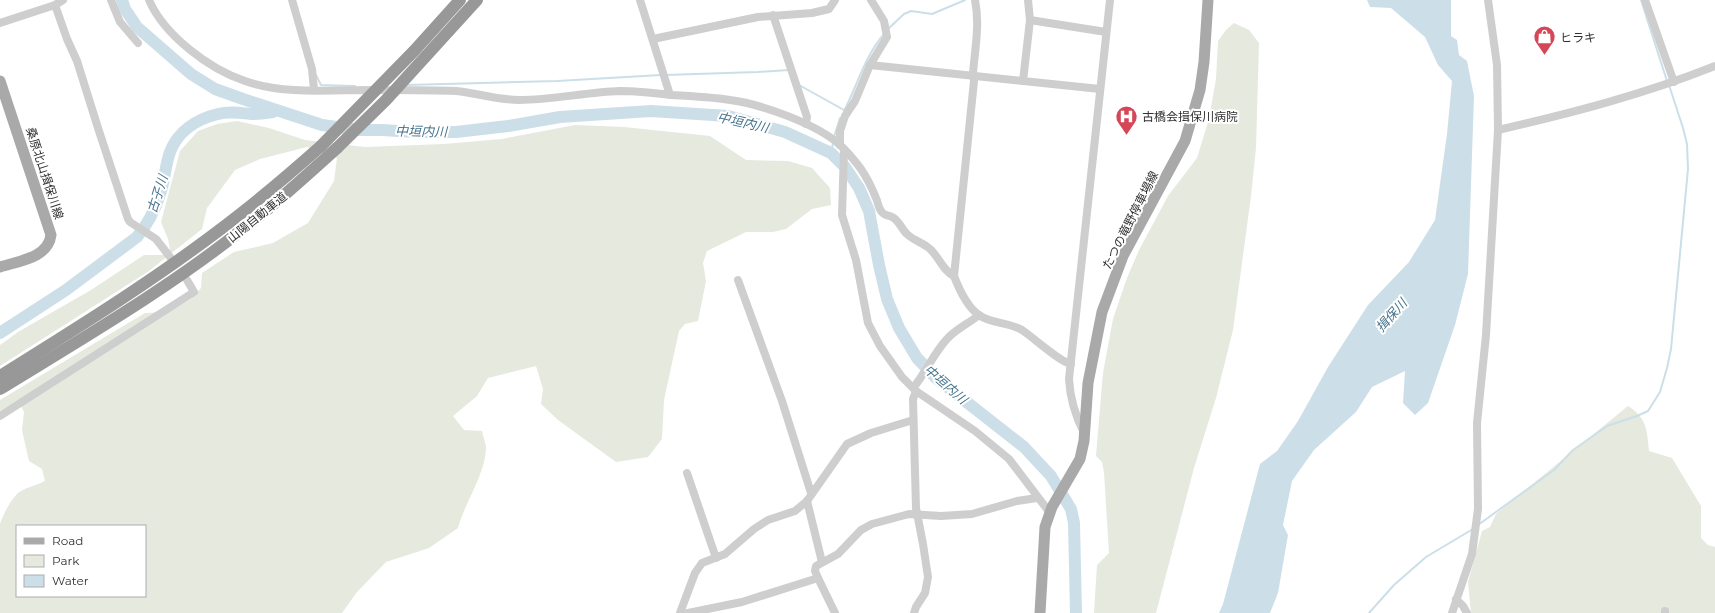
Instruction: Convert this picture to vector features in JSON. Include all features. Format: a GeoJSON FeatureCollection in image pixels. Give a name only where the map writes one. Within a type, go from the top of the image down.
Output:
{"type":"FeatureCollection","features":[{"type":"Feature","properties":{"kind":"highway","name":"山陽自動車道"},"geometry":{"type":"LineString","coordinates":[[0,376],[78,327],[186,254],[239,215],[321,146],[414,51],[460,0]]}},
{"type":"Feature","properties":{"kind":"highway","name":"山陽自動車道"},"geometry":{"type":"LineString","coordinates":[[0,389],[92,332],[196,263],[247,226],[298,184],[337,148],[386,100],[478,0]]}},
{"type":"Feature","properties":{"kind":"main road","name":"たつの竜野停車場線"},"geometry":{"type":"LineString","coordinates":[[1040,613],[1046,527],[1051,510],[1080,459],[1084,433],[1088,383],[1102,312],[1123,256],[1186,141],[1200,90],[1204,62],[1208,0]]}},
{"type":"Feature","properties":{"kind":"main road","name":"桑原北山揖保川線"},"geometry":{"type":"LineString","coordinates":[[0,81],[51,235],[47,248],[41,253],[0,267]]}},
{"type":"Feature","properties":{"kind":"street"},"geometry":{"type":"LineString","coordinates":[[0,23],[56,5],[63,0]]}},
{"type":"Feature","properties":{"kind":"street"},"geometry":{"type":"LineString","coordinates":[[111,0],[120,22],[138,43]]}},
{"type":"Feature","properties":{"kind":"street"},"geometry":{"type":"LineString","coordinates":[[149,0],[157,16],[164,25],[192,50],[224,74],[247,82],[273,88],[289,90],[457,91],[501,99],[517,100],[560,98],[619,91],[670,94],[748,103],[793,118],[806,124],[842,149],[862,170],[876,196],[880,210],[884,214],[897,220],[906,233],[915,241],[932,250],[946,270],[954,276]]}},
{"type":"Feature","properties":{"kind":"street"},"geometry":{"type":"LineString","coordinates":[[292,0],[312,69],[314,90]]}},
{"type":"Feature","properties":{"kind":"street"},"geometry":{"type":"LineString","coordinates":[[640,0],[670,94]]}},
{"type":"Feature","properties":{"kind":"street"},"geometry":{"type":"LineString","coordinates":[[653,40],[727,23],[773,15],[829,9],[836,0]]}},
{"type":"Feature","properties":{"kind":"street"},"geometry":{"type":"LineString","coordinates":[[871,0],[886,30],[887,37],[870,65],[855,101],[845,116],[840,131],[842,149],[843,222],[856,260],[868,322],[880,346],[902,377],[996,447],[1016,468],[1037,498],[1051,510]]}},
{"type":"Feature","properties":{"kind":"street"},"geometry":{"type":"LineString","coordinates":[[975,0],[978,12],[978,24],[954,276],[959,288],[979,315],[1021,329],[1058,358],[1071,364]]}},
{"type":"Feature","properties":{"kind":"street"},"geometry":{"type":"LineString","coordinates":[[1023,81],[1030,20],[1028,0]]}},
{"type":"Feature","properties":{"kind":"street"},"geometry":{"type":"LineString","coordinates":[[1084,433],[1076,418],[1070,397],[1069,379],[1110,0]]}},
{"type":"Feature","properties":{"kind":"street"},"geometry":{"type":"LineString","coordinates":[[1452,613],[1472,554],[1478,509],[1478,423],[1486,335],[1498,130],[1497,66],[1488,0]]}},
{"type":"Feature","properties":{"kind":"street"},"geometry":{"type":"LineString","coordinates":[[1645,0],[1674,82]]}},
{"type":"Feature","properties":{"kind":"street"},"geometry":{"type":"LineString","coordinates":[[56,5],[67,40],[78,61],[128,219],[133,224],[150,234],[170,257]]}},
{"type":"Feature","properties":{"kind":"street"},"geometry":{"type":"LineString","coordinates":[[773,15],[807,117],[806,124]]}},
{"type":"Feature","properties":{"kind":"street"},"geometry":{"type":"LineString","coordinates":[[1030,20],[1106,32]]}},
{"type":"Feature","properties":{"kind":"street"},"geometry":{"type":"LineString","coordinates":[[870,65],[1100,90]]}},
{"type":"Feature","properties":{"kind":"street"},"geometry":{"type":"LineString","coordinates":[[1498,130],[1568,114],[1674,82],[1715,66]]}},
{"type":"Feature","properties":{"kind":"street"},"geometry":{"type":"LineString","coordinates":[[0,416],[194,292],[187,280]]}},
{"type":"Feature","properties":{"kind":"street"},"geometry":{"type":"LineString","coordinates":[[738,280],[782,401],[809,497],[822,562]]}},
{"type":"Feature","properties":{"kind":"street"},"geometry":{"type":"LineString","coordinates":[[914,613],[925,593],[928,577],[923,544],[916,514],[913,420],[913,399],[915,388],[935,354],[947,339],[960,327],[979,315]]}},
{"type":"Feature","properties":{"kind":"street"},"geometry":{"type":"LineString","coordinates":[[680,613],[697,568],[702,563],[725,554],[768,520],[795,511],[809,497],[847,444],[871,433],[913,420]]}},
{"type":"Feature","properties":{"kind":"street"},"geometry":{"type":"LineString","coordinates":[[687,473],[716,558]]}},
{"type":"Feature","properties":{"kind":"street"},"geometry":{"type":"LineString","coordinates":[[835,613],[815,571],[816,566],[838,554],[861,530],[872,524],[916,514],[941,516],[972,514],[1017,501],[1037,498]]}},
{"type":"Feature","properties":{"kind":"street"},"geometry":{"type":"LineString","coordinates":[[688,613],[712,611],[818,578]]}},
{"type":"Feature","properties":{"kind":"street"},"geometry":{"type":"LineString","coordinates":[[1456,599],[1467,613]]}},
{"type":"Feature","properties":{"kind":"green space"},"geometry":{"type":"Polygon","coordinates":[[[1234,23],[1249,30],[1259,43],[1256,148],[1233,330],[1216,398],[1194,468],[1156,613],[1094,613],[1097,565],[1109,553],[1104,472],[1102,462],[1096,456],[1103,373],[1113,319],[1127,278],[1139,250],[1168,196],[1197,158],[1209,119],[1216,79],[1218,41],[1226,30],[1234,23]]]}},
{"type":"Feature","properties":{"kind":"green space"},"geometry":{"type":"Polygon","coordinates":[[[237,121],[269,128],[305,140],[365,147],[444,144],[502,139],[575,125],[624,127],[710,136],[746,160],[788,161],[812,168],[830,188],[831,205],[812,209],[786,229],[773,232],[746,232],[707,251],[703,263],[706,281],[698,321],[685,324],[679,331],[664,400],[662,439],[648,457],[616,462],[558,420],[541,404],[543,389],[536,366],[488,378],[477,396],[453,416],[464,430],[482,431],[486,447],[483,467],[458,528],[429,548],[386,562],[357,592],[342,613],[0,613],[0,524],[8,506],[18,493],[45,481],[42,469],[29,461],[22,430],[24,412],[18,400],[0,411],[0,400],[145,313],[169,312],[191,299],[201,288],[202,273],[234,252],[273,243],[308,223],[334,181],[337,158],[307,147],[260,159],[235,170],[207,208],[202,229],[149,271],[0,366],[0,345],[18,332],[91,290],[144,255],[162,255],[170,249],[168,239],[161,222],[180,151],[198,131],[217,124],[237,121]]]}},
{"type":"Feature","properties":{"kind":"green space"},"geometry":{"type":"Polygon","coordinates":[[[1628,406],[1639,415],[1645,425],[1649,451],[1672,458],[1701,506],[1701,538],[1708,545],[1715,547],[1715,613],[1471,613],[1468,582],[1482,531],[1490,527],[1496,514],[1628,406]]]}},
{"type":"Feature","properties":{"kind":"water","name":"揖保川"},"geometry":{"type":"Polygon","coordinates":[[[1367,0],[1451,0],[1451,36],[1457,40],[1459,55],[1467,61],[1474,96],[1468,274],[1455,325],[1428,403],[1415,415],[1403,403],[1405,371],[1372,387],[1356,412],[1314,450],[1292,481],[1283,525],[1288,535],[1278,593],[1270,613],[1219,613],[1223,604],[1260,464],[1277,451],[1298,421],[1328,367],[1368,305],[1409,262],[1435,220],[1447,134],[1452,81],[1438,65],[1425,37],[1391,8],[1370,7],[1367,0]]]}},
{"type":"Feature","properties":{"kind":"waterway","name":"中垣内川"},"geometry":{"type":"LineString","coordinates":[[122,0],[125,9],[137,27],[191,74],[215,89],[322,125],[359,130],[456,132],[508,126],[560,117],[651,111],[728,116],[785,132],[831,153],[845,167],[859,188],[869,211],[887,299],[899,328],[917,358],[936,378],[1024,447],[1051,476],[1071,509],[1074,523],[1076,613]]}},
{"type":"Feature","properties":{"kind":"waterway"},"geometry":{"type":"LineString","coordinates":[[888,29],[904,14],[911,11],[932,14],[965,0]]}},
{"type":"Feature","properties":{"kind":"waterway"},"geometry":{"type":"LineString","coordinates":[[1641,0],[1667,81]]}},
{"type":"Feature","properties":{"kind":"waterway"},"geometry":{"type":"LineString","coordinates":[[844,111],[866,61],[884,34]]}},
{"type":"Feature","properties":{"kind":"waterway"},"geometry":{"type":"LineString","coordinates":[[665,75],[789,70]]}},
{"type":"Feature","properties":{"kind":"waterway"},"geometry":{"type":"LineString","coordinates":[[316,75],[321,85],[355,86]]}},
{"type":"Feature","properties":{"kind":"waterway"},"geometry":{"type":"LineString","coordinates":[[406,85],[557,81],[661,75]]}},
{"type":"Feature","properties":{"kind":"waterway"},"geometry":{"type":"LineString","coordinates":[[799,85],[844,110]]}},
{"type":"Feature","properties":{"kind":"waterway"},"geometry":{"type":"LineString","coordinates":[[1478,525],[1554,470],[1573,450],[1607,426],[1648,411],[1660,392],[1671,349],[1688,169],[1687,144],[1669,85]]}},
{"type":"Feature","properties":{"kind":"waterway","name":"古子川"},"geometry":{"type":"LineString","coordinates":[[0,333],[66,290],[137,237],[148,222],[156,206],[162,189],[168,157],[173,145],[189,127],[210,116],[222,113],[235,112],[255,114],[273,112]]}},
{"type":"Feature","properties":{"kind":"waterway"},"geometry":{"type":"LineString","coordinates":[[834,137],[840,118]]}},
{"type":"Feature","properties":{"kind":"waterway"},"geometry":{"type":"LineString","coordinates":[[831,153],[833,143]]}},
{"type":"Feature","properties":{"kind":"waterway"},"geometry":{"type":"LineString","coordinates":[[1369,613],[1394,585],[1426,557],[1473,529]]}},
{"type":"Feature","properties":{"kind":"place","name":"ヒラキ"},"geometry":{"type":"Point","coordinates":[1545,56]}},
{"type":"Feature","properties":{"kind":"place","name":"古橋会揖保川病院"},"geometry":{"type":"Point","coordinates":[1126,136]}}]}
